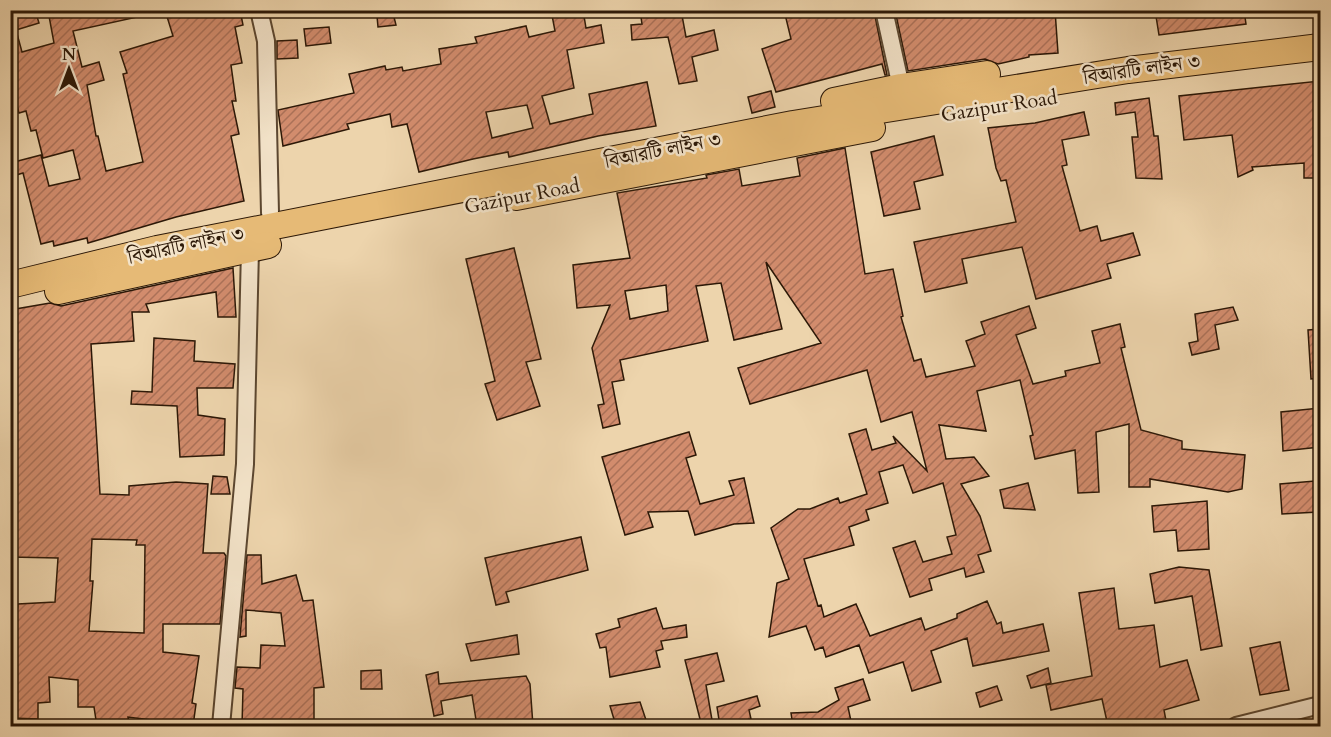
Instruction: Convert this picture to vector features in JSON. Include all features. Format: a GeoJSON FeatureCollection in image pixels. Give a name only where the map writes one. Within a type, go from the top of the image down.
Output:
{"type":"FeatureCollection","features":[{"type":"Feature","properties":{"kind":"main road","name":"Gazipur Road"},"geometry":{"type":"LineString","coordinates":[[10,268],[270,213],[622,145],[901,87],[1121,55],[1320,32]]}},
{"type":"Feature","properties":{"kind":"main road","name":"বিআরটি লাইন ৩"},"geometry":{"type":"LineString","coordinates":[[10,285],[157,249],[783,126],[1128,70],[1320,47]]}},
{"type":"Feature","properties":{"kind":"main road","name":"Gazipur Road"},"geometry":{"type":"LineString","coordinates":[[10,301],[250,249],[957,112],[1200,76],[1320,63]]}},
{"type":"Feature","properties":{"kind":"street"},"geometry":{"type":"LineString","coordinates":[[259,10],[266,41],[270,213]]}},
{"type":"Feature","properties":{"kind":"street"},"geometry":{"type":"LineString","coordinates":[[884,10],[901,87]]}},
{"type":"Feature","properties":{"kind":"street"},"geometry":{"type":"LineString","coordinates":[[221,726],[245,464],[250,249]]}},
{"type":"Feature","properties":{"kind":"street"},"geometry":{"type":"LineString","coordinates":[[1237,726],[1320,705]]}},
{"type":"Feature","properties":{"kind":"building"},"geometry":{"type":"Polygon","coordinates":[[[10,10],[35,10],[39,23],[16,30],[22,52],[54,43],[49,16],[62,14],[61,10],[83,10],[84,14],[99,10],[141,10],[142,16],[73,31],[82,67],[99,62],[104,80],[87,85],[96,136],[98,136],[106,171],[143,162],[123,74],[127,73],[120,52],[173,36],[165,10],[240,10],[243,25],[235,27],[242,63],[231,65],[236,101],[232,101],[239,134],[231,136],[244,201],[176,217],[88,243],[87,238],[54,246],[53,241],[41,244],[23,173],[13,176],[10,163],[41,155],[49,186],[80,179],[73,150],[43,158],[36,130],[31,131],[26,111],[19,113],[10,82],[10,10]]]}},
{"type":"Feature","properties":{"kind":"building"},"geometry":{"type":"Polygon","coordinates":[[[551,10],[583,10],[586,28],[601,25],[604,43],[567,50],[574,88],[542,96],[550,124],[593,114],[589,94],[647,82],[656,126],[598,136],[509,157],[508,152],[419,172],[407,124],[392,127],[390,114],[347,124],[349,129],[283,146],[278,110],[354,93],[349,74],[385,66],[386,70],[402,67],[403,71],[441,64],[439,49],[477,43],[475,37],[526,26],[529,37],[555,31],[551,10]],[[527,105],[486,112],[492,138],[533,128],[527,105]]]}},
{"type":"Feature","properties":{"kind":"building"},"geometry":{"type":"Polygon","coordinates":[[[640,10],[681,10],[686,37],[714,30],[718,50],[692,57],[697,81],[679,84],[668,37],[632,40],[631,25],[642,24],[640,10]]]}},
{"type":"Feature","properties":{"kind":"building"},"geometry":{"type":"Polygon","coordinates":[[[784,10],[862,10],[863,14],[874,11],[887,75],[885,75],[882,64],[776,92],[762,49],[791,39],[784,10]]]}},
{"type":"Feature","properties":{"kind":"building"},"geometry":{"type":"Polygon","coordinates":[[[915,10],[1055,10],[1058,53],[1029,55],[1029,57],[998,64],[985,59],[908,71],[896,15],[915,10]]]}},
{"type":"Feature","properties":{"kind":"building"},"geometry":{"type":"Polygon","coordinates":[[[1155,10],[1244,10],[1246,24],[1159,35],[1155,10]]]}},
{"type":"Feature","properties":{"kind":"building"},"geometry":{"type":"Polygon","coordinates":[[[393,13],[396,25],[378,27],[377,16],[393,13]]]}},
{"type":"Feature","properties":{"kind":"building"},"geometry":{"type":"Polygon","coordinates":[[[329,27],[331,43],[306,46],[304,29],[329,27]]]}},
{"type":"Feature","properties":{"kind":"building"},"geometry":{"type":"Polygon","coordinates":[[[297,40],[298,58],[277,59],[277,41],[297,40]]]}},
{"type":"Feature","properties":{"kind":"building"},"geometry":{"type":"Polygon","coordinates":[[[1320,81],[1318,178],[1304,178],[1304,163],[1252,167],[1253,170],[1238,177],[1232,135],[1184,140],[1179,96],[1320,81]]]}},
{"type":"Feature","properties":{"kind":"building"},"geometry":{"type":"Polygon","coordinates":[[[771,91],[775,107],[752,113],[748,97],[771,91]]]}},
{"type":"Feature","properties":{"kind":"building"},"geometry":{"type":"Polygon","coordinates":[[[1149,98],[1154,136],[1158,136],[1162,179],[1136,178],[1132,137],[1138,137],[1135,112],[1116,115],[1115,103],[1149,98]]]}},
{"type":"Feature","properties":{"kind":"building"},"geometry":{"type":"Polygon","coordinates":[[[1084,112],[1089,135],[1062,140],[1067,165],[1062,166],[1080,231],[1097,226],[1101,241],[1133,233],[1140,255],[1107,264],[1111,278],[1036,299],[1022,247],[962,259],[967,283],[925,292],[914,242],[1016,222],[1006,180],[1001,181],[996,168],[988,128],[1035,123],[1084,112]]]}},
{"type":"Feature","properties":{"kind":"building"},"geometry":{"type":"Polygon","coordinates":[[[934,136],[943,175],[914,182],[920,209],[884,216],[871,152],[934,136]]]}},
{"type":"Feature","properties":{"kind":"building"},"geometry":{"type":"Polygon","coordinates":[[[845,148],[865,274],[893,269],[903,316],[901,317],[914,361],[921,359],[926,377],[975,366],[966,341],[985,334],[981,322],[1029,306],[1036,328],[1016,335],[1033,384],[1066,376],[1065,371],[1100,363],[1092,331],[1120,324],[1125,347],[1121,348],[1141,430],[1182,441],[1182,449],[1245,455],[1242,489],[1228,492],[1150,479],[1150,487],[1129,487],[1129,424],[1096,432],[1099,492],[1078,493],[1075,450],[1035,459],[1030,436],[1033,435],[1020,380],[977,391],[986,431],[939,425],[946,459],[974,457],[989,476],[961,484],[980,516],[991,551],[978,555],[984,572],[966,577],[964,568],[929,579],[932,590],[910,597],[893,548],[915,541],[923,562],[952,554],[947,537],[956,535],[943,483],[913,493],[903,465],[879,472],[888,503],[866,510],[869,520],[849,527],[854,545],[804,559],[818,606],[821,605],[824,617],[856,604],[870,636],[921,618],[925,630],[957,618],[957,614],[987,601],[997,624],[1001,622],[1003,633],[1043,624],[1049,651],[973,666],[967,638],[931,651],[941,682],[912,691],[903,662],[869,673],[859,645],[826,657],[823,647],[815,650],[806,626],[769,637],[777,583],[789,579],[771,528],[798,509],[810,509],[838,498],[840,503],[867,494],[849,434],[866,429],[872,450],[896,443],[893,436],[927,471],[912,412],[881,422],[867,370],[750,404],[738,368],[821,343],[766,262],[782,329],[734,340],[721,283],[696,286],[708,341],[620,360],[624,380],[612,382],[620,424],[603,428],[598,405],[604,404],[592,348],[610,305],[577,308],[573,265],[630,258],[617,193],[707,178],[706,175],[739,169],[742,186],[800,176],[797,158],[845,148]],[[666,285],[625,291],[630,319],[668,311],[666,285]]]}},
{"type":"Feature","properties":{"kind":"building"},"geometry":{"type":"Polygon","coordinates":[[[514,248],[541,359],[526,362],[540,406],[497,420],[485,384],[495,381],[466,259],[514,248]]]}},
{"type":"Feature","properties":{"kind":"building"},"geometry":{"type":"Polygon","coordinates":[[[233,268],[236,317],[218,317],[216,292],[146,304],[149,312],[132,312],[134,341],[91,344],[100,494],[129,495],[129,486],[176,482],[208,484],[203,553],[224,553],[226,556],[220,624],[163,624],[163,652],[199,656],[192,703],[196,704],[193,726],[168,726],[168,722],[128,717],[129,723],[105,726],[104,721],[96,720],[94,707],[78,707],[78,680],[49,677],[50,702],[38,703],[38,719],[10,718],[10,627],[15,627],[18,604],[55,602],[58,558],[10,557],[10,310],[50,303],[61,306],[233,268]],[[92,539],[90,581],[93,581],[89,631],[144,633],[145,545],[136,545],[137,540],[92,539]]]}},
{"type":"Feature","properties":{"kind":"building"},"geometry":{"type":"Polygon","coordinates":[[[1233,307],[1238,320],[1215,325],[1219,349],[1192,355],[1189,343],[1198,341],[1195,314],[1233,307]]]}},
{"type":"Feature","properties":{"kind":"building"},"geometry":{"type":"Polygon","coordinates":[[[1320,329],[1320,378],[1311,379],[1308,330],[1320,329]]]}},
{"type":"Feature","properties":{"kind":"building"},"geometry":{"type":"Polygon","coordinates":[[[154,338],[195,341],[194,361],[235,364],[233,388],[197,388],[198,415],[225,419],[224,455],[180,457],[177,406],[131,404],[132,391],[152,392],[154,338]]]}},
{"type":"Feature","properties":{"kind":"building"},"geometry":{"type":"Polygon","coordinates":[[[1320,408],[1320,447],[1283,451],[1281,412],[1320,408]]]}},
{"type":"Feature","properties":{"kind":"building"},"geometry":{"type":"Polygon","coordinates":[[[689,432],[696,455],[686,458],[700,504],[734,495],[729,481],[744,478],[754,523],[734,524],[695,535],[688,511],[648,512],[653,527],[625,535],[602,457],[689,432]]]}},
{"type":"Feature","properties":{"kind":"building"},"geometry":{"type":"Polygon","coordinates":[[[213,476],[227,477],[230,494],[211,494],[213,476]]]}},
{"type":"Feature","properties":{"kind":"building"},"geometry":{"type":"Polygon","coordinates":[[[1315,481],[1318,512],[1282,514],[1280,484],[1315,481]]]}},
{"type":"Feature","properties":{"kind":"building"},"geometry":{"type":"Polygon","coordinates":[[[1028,483],[1035,510],[1004,508],[1000,490],[1028,483]]]}},
{"type":"Feature","properties":{"kind":"building"},"geometry":{"type":"Polygon","coordinates":[[[1207,501],[1209,549],[1178,551],[1176,530],[1154,532],[1152,506],[1207,501]]]}},
{"type":"Feature","properties":{"kind":"building"},"geometry":{"type":"Polygon","coordinates":[[[581,537],[588,570],[506,592],[509,602],[496,605],[485,558],[581,537]]]}},
{"type":"Feature","properties":{"kind":"building"},"geometry":{"type":"Polygon","coordinates":[[[247,555],[261,555],[262,584],[296,575],[303,601],[313,600],[324,687],[314,688],[314,726],[242,726],[243,689],[235,688],[237,667],[260,668],[261,645],[285,646],[281,613],[246,610],[246,636],[240,637],[247,555]]]}},
{"type":"Feature","properties":{"kind":"building"},"geometry":{"type":"Polygon","coordinates":[[[1179,567],[1209,570],[1222,646],[1201,650],[1192,596],[1155,603],[1150,574],[1179,567]]]}},
{"type":"Feature","properties":{"kind":"building"},"geometry":{"type":"Polygon","coordinates":[[[1114,588],[1119,629],[1154,625],[1160,667],[1187,660],[1199,700],[1164,710],[1167,726],[1135,726],[1133,720],[1108,726],[1102,699],[1051,710],[1046,685],[1092,676],[1079,593],[1114,588]]]}},
{"type":"Feature","properties":{"kind":"building"},"geometry":{"type":"Polygon","coordinates":[[[656,608],[663,629],[686,625],[687,637],[661,641],[663,649],[656,651],[660,667],[610,677],[606,647],[600,648],[596,634],[620,627],[618,619],[656,608]]]}},
{"type":"Feature","properties":{"kind":"building"},"geometry":{"type":"Polygon","coordinates":[[[517,635],[519,654],[471,661],[466,644],[517,635]]]}},
{"type":"Feature","properties":{"kind":"building"},"geometry":{"type":"Polygon","coordinates":[[[1280,642],[1289,690],[1260,695],[1250,648],[1280,642]]]}},
{"type":"Feature","properties":{"kind":"building"},"geometry":{"type":"Polygon","coordinates":[[[717,653],[724,681],[706,685],[712,720],[701,723],[685,660],[717,653]]]}},
{"type":"Feature","properties":{"kind":"building"},"geometry":{"type":"Polygon","coordinates":[[[1048,668],[1051,683],[1031,688],[1027,676],[1048,668]]]}},
{"type":"Feature","properties":{"kind":"building"},"geometry":{"type":"Polygon","coordinates":[[[381,670],[382,689],[361,689],[361,671],[381,670]]]}},
{"type":"Feature","properties":{"kind":"building"},"geometry":{"type":"Polygon","coordinates":[[[438,672],[439,684],[526,676],[530,684],[533,726],[477,726],[472,695],[441,701],[443,714],[434,716],[426,675],[438,672]]]}},
{"type":"Feature","properties":{"kind":"building"},"geometry":{"type":"Polygon","coordinates":[[[863,679],[870,700],[848,707],[852,726],[828,726],[828,724],[793,726],[791,713],[818,712],[839,700],[835,688],[863,679]]]}},
{"type":"Feature","properties":{"kind":"building"},"geometry":{"type":"Polygon","coordinates":[[[997,686],[1002,700],[980,707],[976,693],[997,686]]]}},
{"type":"Feature","properties":{"kind":"building"},"geometry":{"type":"Polygon","coordinates":[[[757,696],[760,706],[749,710],[751,719],[720,726],[717,707],[757,696]]]}},
{"type":"Feature","properties":{"kind":"building"},"geometry":{"type":"Polygon","coordinates":[[[640,702],[648,726],[616,726],[610,706],[640,702]]]}}]}
